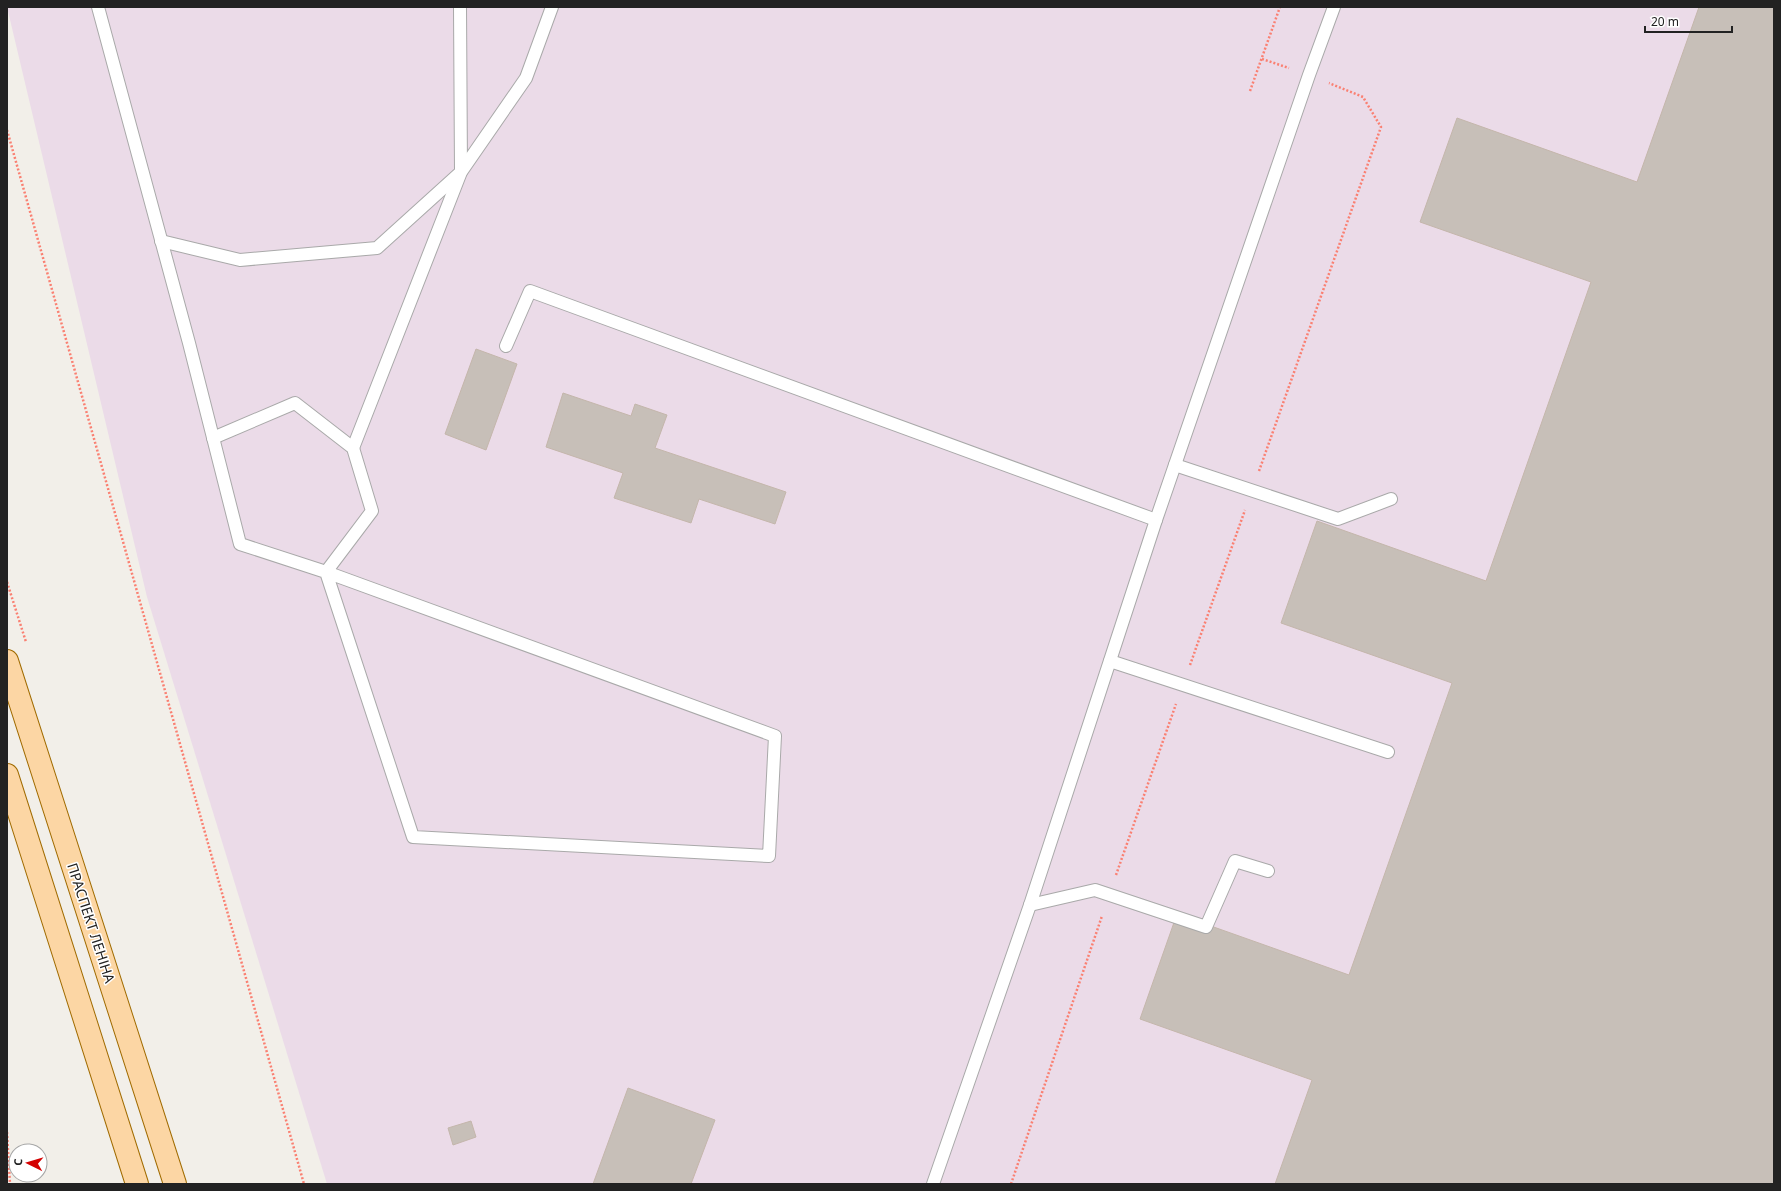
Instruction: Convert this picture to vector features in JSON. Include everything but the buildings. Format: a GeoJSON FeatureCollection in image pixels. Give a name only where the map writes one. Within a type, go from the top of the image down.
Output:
{"type":"FeatureCollection","features":[{"type":"Feature","properties":{"kind":"main road","name":"ПРАСПЕКТ ЛЕНІНА"},"geometry":{"type":"LineString","coordinates":[[7,661],[175,1184]]}},
{"type":"Feature","properties":{"kind":"main road"},"geometry":{"type":"LineString","coordinates":[[7,775],[137,1184]]}},
{"type":"Feature","properties":{"kind":"lane"},"geometry":{"type":"LineString","coordinates":[[98,7],[162,241],[240,544],[326,572],[775,736],[769,856],[413,837],[326,572]]}},
{"type":"Feature","properties":{"kind":"lane"},"geometry":{"type":"LineString","coordinates":[[353,448],[461,172],[460,7]]}},
{"type":"Feature","properties":{"kind":"lane"},"geometry":{"type":"LineString","coordinates":[[162,241],[240,260],[377,248],[461,172],[526,78],[552,7]]}},
{"type":"Feature","properties":{"kind":"lane"},"geometry":{"type":"LineString","coordinates":[[933,1184],[1030,905],[1156,520],[1309,75],[1334,7]]}},
{"type":"Feature","properties":{"kind":"lane"},"geometry":{"type":"LineString","coordinates":[[506,346],[530,291],[1156,520]]}},
{"type":"Feature","properties":{"kind":"lane"},"geometry":{"type":"LineString","coordinates":[[213,438],[295,403],[353,448],[372,511],[326,572]]}},
{"type":"Feature","properties":{"kind":"lane"},"geometry":{"type":"LineString","coordinates":[[1175,465],[1338,520],[1391,499]]}},
{"type":"Feature","properties":{"kind":"lane"},"geometry":{"type":"LineString","coordinates":[[1110,662],[1388,752]]}},
{"type":"Feature","properties":{"kind":"lane"},"geometry":{"type":"LineString","coordinates":[[1030,905],[1095,890],[1206,927],[1235,861],[1268,871]]}},
{"type":"Feature","properties":{"kind":"path"},"geometry":{"type":"LineString","coordinates":[[1250,91],[1280,7]]}},
{"type":"Feature","properties":{"kind":"path"},"geometry":{"type":"LineString","coordinates":[[1012,1184],[1110,894],[1381,127],[1363,97],[1309,75],[1262,59]]}},
{"type":"Feature","properties":{"kind":"path"},"geometry":{"type":"LineString","coordinates":[[7,130],[304,1184]]}},
{"type":"Feature","properties":{"kind":"path"},"geometry":{"type":"LineString","coordinates":[[7,1132],[10,1184]]}},
{"type":"Feature","properties":{"kind":"shaded area"},"geometry":{"type":"Polygon","coordinates":[[[7,7],[1774,7],[1774,1184],[327,1184],[147,597],[7,7]]]}}]}
